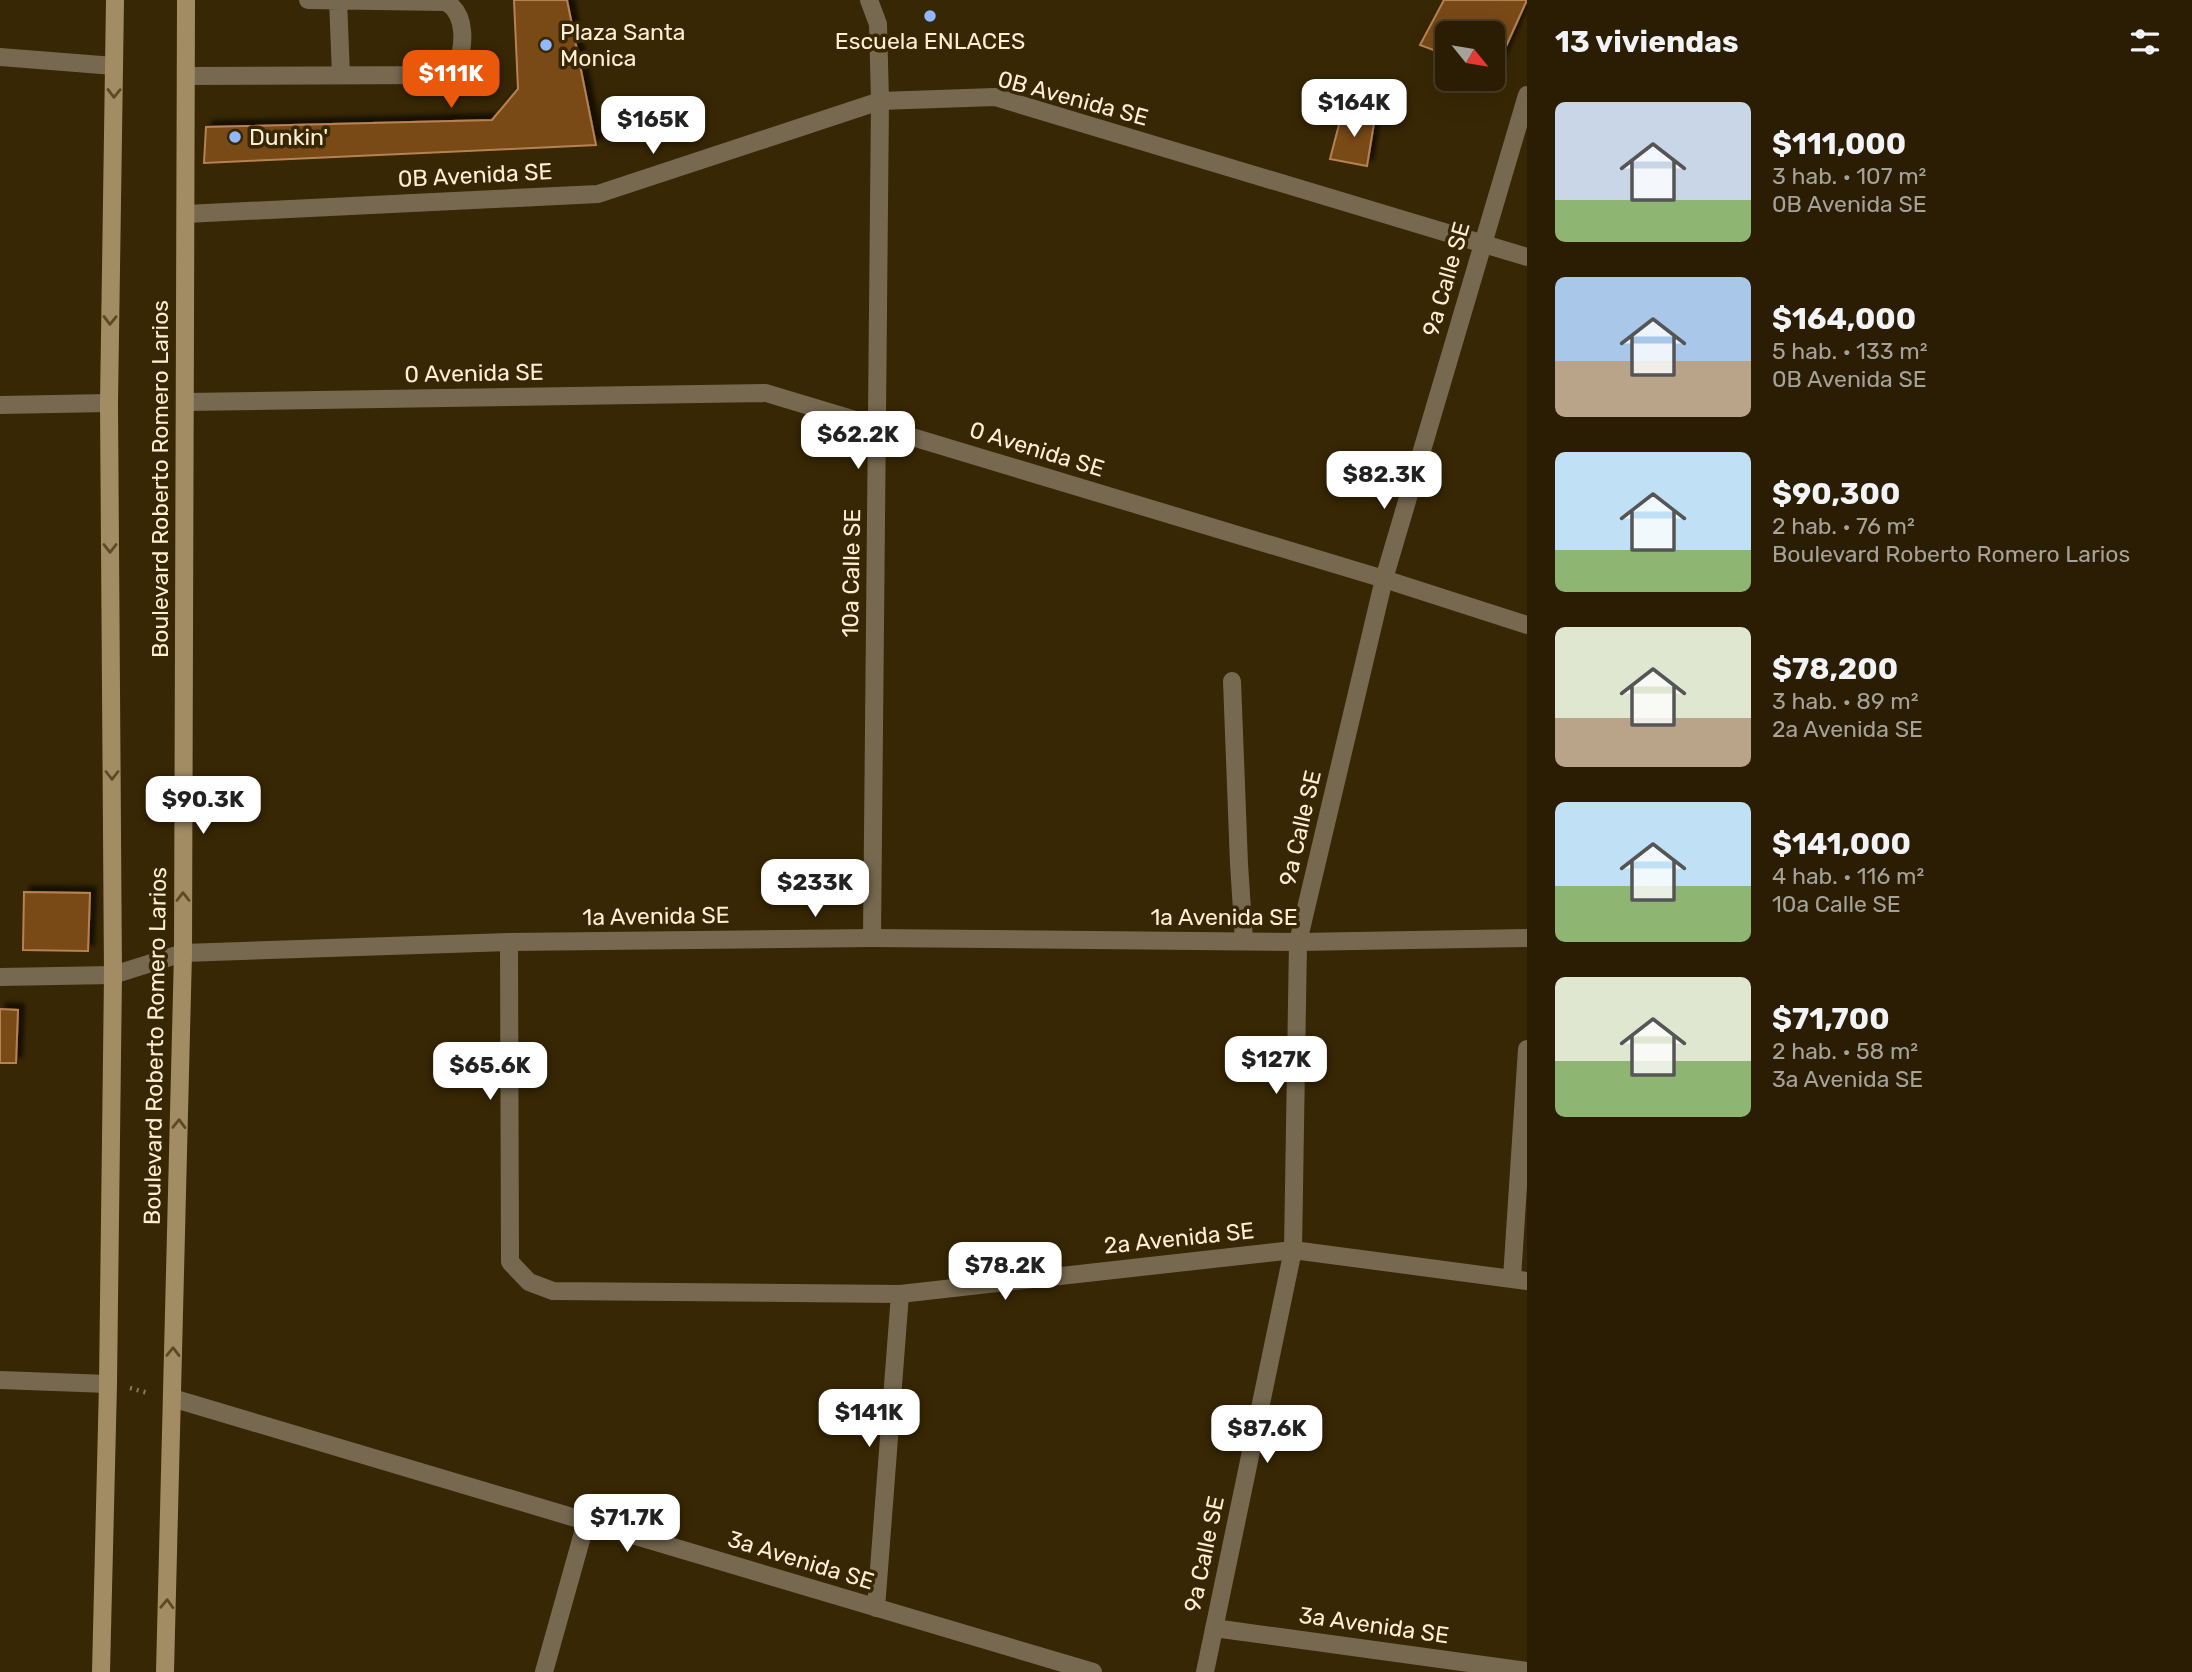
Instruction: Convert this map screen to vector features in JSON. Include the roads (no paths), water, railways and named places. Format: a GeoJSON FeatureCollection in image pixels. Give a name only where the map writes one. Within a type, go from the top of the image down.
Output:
{"type":"FeatureCollection","features":[{"type":"Feature","properties":{"kind":"main road","name":"Boulevard Roberto Romero Larios"},"geometry":{"type":"LineString","coordinates":[[102,1672],[113,975],[109,403],[115,0]]}},
{"type":"Feature","properties":{"kind":"main road","name":"Boulevard Roberto Romero Larios"},"geometry":{"type":"LineString","coordinates":[[165,1672],[183,953],[186,0]]}},
{"type":"Feature","properties":{"kind":"street"},"geometry":{"type":"LineString","coordinates":[[186,76],[436,75],[457,69],[463,50],[460,18],[454,7],[446,2],[308,0]]}},
{"type":"Feature","properties":{"kind":"street","name":"10a Calle SE"},"geometry":{"type":"LineString","coordinates":[[869,0],[878,24],[880,101],[872,938]]}},
{"type":"Feature","properties":{"kind":"street"},"geometry":{"type":"LineString","coordinates":[[338,1],[341,75]]}},
{"type":"Feature","properties":{"kind":"street"},"geometry":{"type":"LineString","coordinates":[[0,57],[114,66]]}},
{"type":"Feature","properties":{"kind":"street","name":"9a Calle SE"},"geometry":{"type":"LineString","coordinates":[[1205,1672],[1293,1250],[1298,942],[1384,579],[1527,95]]}},
{"type":"Feature","properties":{"kind":"street","name":"0B Avenida SE"},"geometry":{"type":"LineString","coordinates":[[186,214],[598,194],[880,101],[995,97],[1527,257]]}},
{"type":"Feature","properties":{"kind":"street","name":"0 Avenida SE"},"geometry":{"type":"LineString","coordinates":[[185,402],[766,393],[1384,579],[1527,625]]}},
{"type":"Feature","properties":{"kind":"street"},"geometry":{"type":"LineString","coordinates":[[0,405],[109,403]]}},
{"type":"Feature","properties":{"kind":"street"},"geometry":{"type":"LineString","coordinates":[[1232,681],[1238,864],[1244,941]]}},
{"type":"Feature","properties":{"kind":"street","name":"1a Avenida SE"},"geometry":{"type":"LineString","coordinates":[[0,977],[113,975],[183,953],[509,942],[872,938],[1298,942],[1527,938]]}},
{"type":"Feature","properties":{"kind":"street","name":"2a Avenida SE"},"geometry":{"type":"LineString","coordinates":[[509,942],[510,1262],[529,1282],[553,1291],[900,1294],[1293,1250],[1519,1280]]}},
{"type":"Feature","properties":{"kind":"street"},"geometry":{"type":"LineString","coordinates":[[1519,1280],[1527,1049]]}},
{"type":"Feature","properties":{"kind":"street"},"geometry":{"type":"LineString","coordinates":[[876,1608],[900,1294]]}},
{"type":"Feature","properties":{"kind":"street"},"geometry":{"type":"LineString","coordinates":[[0,1380],[108,1384]]}},
{"type":"Feature","properties":{"kind":"street","name":"3a Avenida SE"},"geometry":{"type":"LineString","coordinates":[[172,1398],[1093,1672]]}},
{"type":"Feature","properties":{"kind":"street"},"geometry":{"type":"LineString","coordinates":[[544,1672],[586,1522]]}},
{"type":"Feature","properties":{"kind":"street","name":"3a Avenida SE"},"geometry":{"type":"LineString","coordinates":[[1214,1628],[1527,1671]]}},
{"type":"Feature","properties":{"kind":"place","name":"Escuela ENLACES"},"geometry":{"type":"Point","coordinates":[930,16]}},
{"type":"Feature","properties":{"kind":"place","name":"Plaza Santa Monica"},"geometry":{"type":"Point","coordinates":[546,45]}},
{"type":"Feature","properties":{"kind":"place","name":"Dunkin'"},"geometry":{"type":"Point","coordinates":[235,137]}}]}
